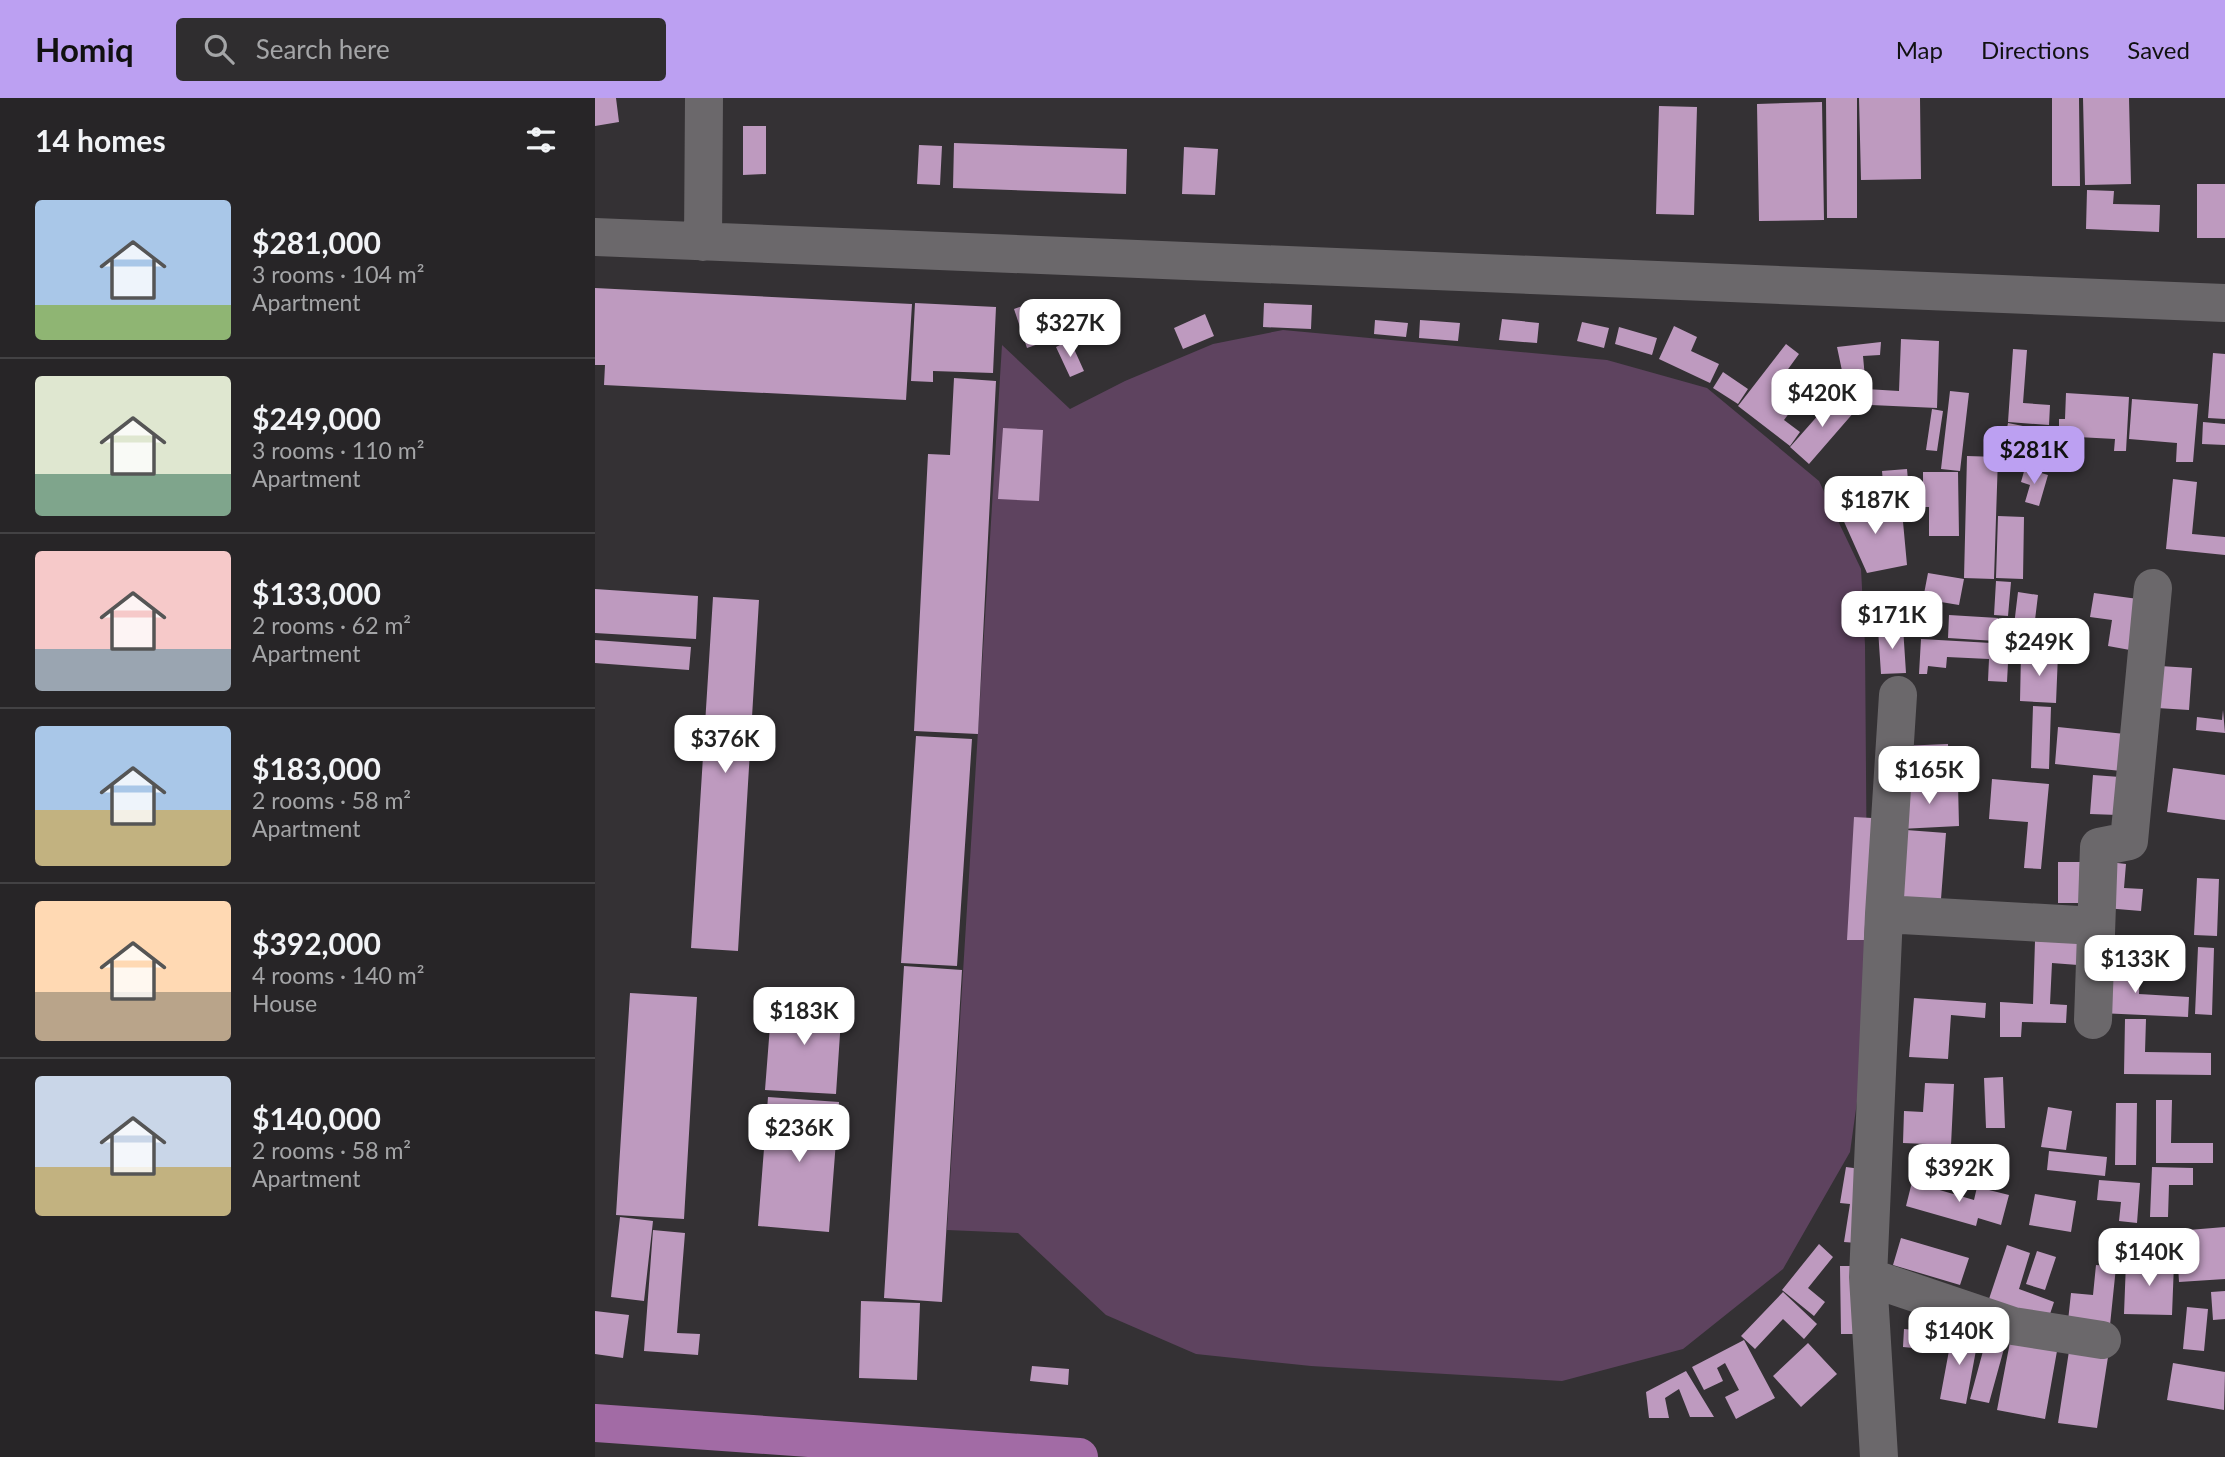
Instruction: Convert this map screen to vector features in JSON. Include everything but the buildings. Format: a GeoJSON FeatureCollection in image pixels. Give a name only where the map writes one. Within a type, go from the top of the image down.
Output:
{"type":"FeatureCollection","features":[{"type":"Feature","properties":{"kind":"main road"},"geometry":{"type":"LineString","coordinates":[[595,1423],[1079,1457]]}},
{"type":"Feature","properties":{"kind":"street"},"geometry":{"type":"LineString","coordinates":[[703,242],[704,98]]}},
{"type":"Feature","properties":{"kind":"street"},"geometry":{"type":"LineString","coordinates":[[595,237],[2225,303]]}},
{"type":"Feature","properties":{"kind":"street"},"geometry":{"type":"LineString","coordinates":[[2093,1020],[2099,847],[2129,841],[2153,587]]}},
{"type":"Feature","properties":{"kind":"street"},"geometry":{"type":"LineString","coordinates":[[1879,1457],[1868,1277],[1884,914],[1898,695]]}},
{"type":"Feature","properties":{"kind":"street"},"geometry":{"type":"LineString","coordinates":[[1884,914],[2096,926]]}},
{"type":"Feature","properties":{"kind":"street"},"geometry":{"type":"LineString","coordinates":[[1868,1277],[2013,1326],[2102,1340]]}},
{"type":"Feature","properties":{"kind":"shaded area"},"geometry":{"type":"Polygon","coordinates":[[[1283,330],[1607,360],[1707,388],[1819,481],[1861,569],[1865,645],[1868,1023],[1850,1152],[1783,1269],[1683,1349],[1562,1381],[1311,1366],[1196,1354],[1106,1315],[1018,1233],[947,1230],[1002,345],[1070,409],[1125,381],[1213,344],[1283,330]]]}}]}
